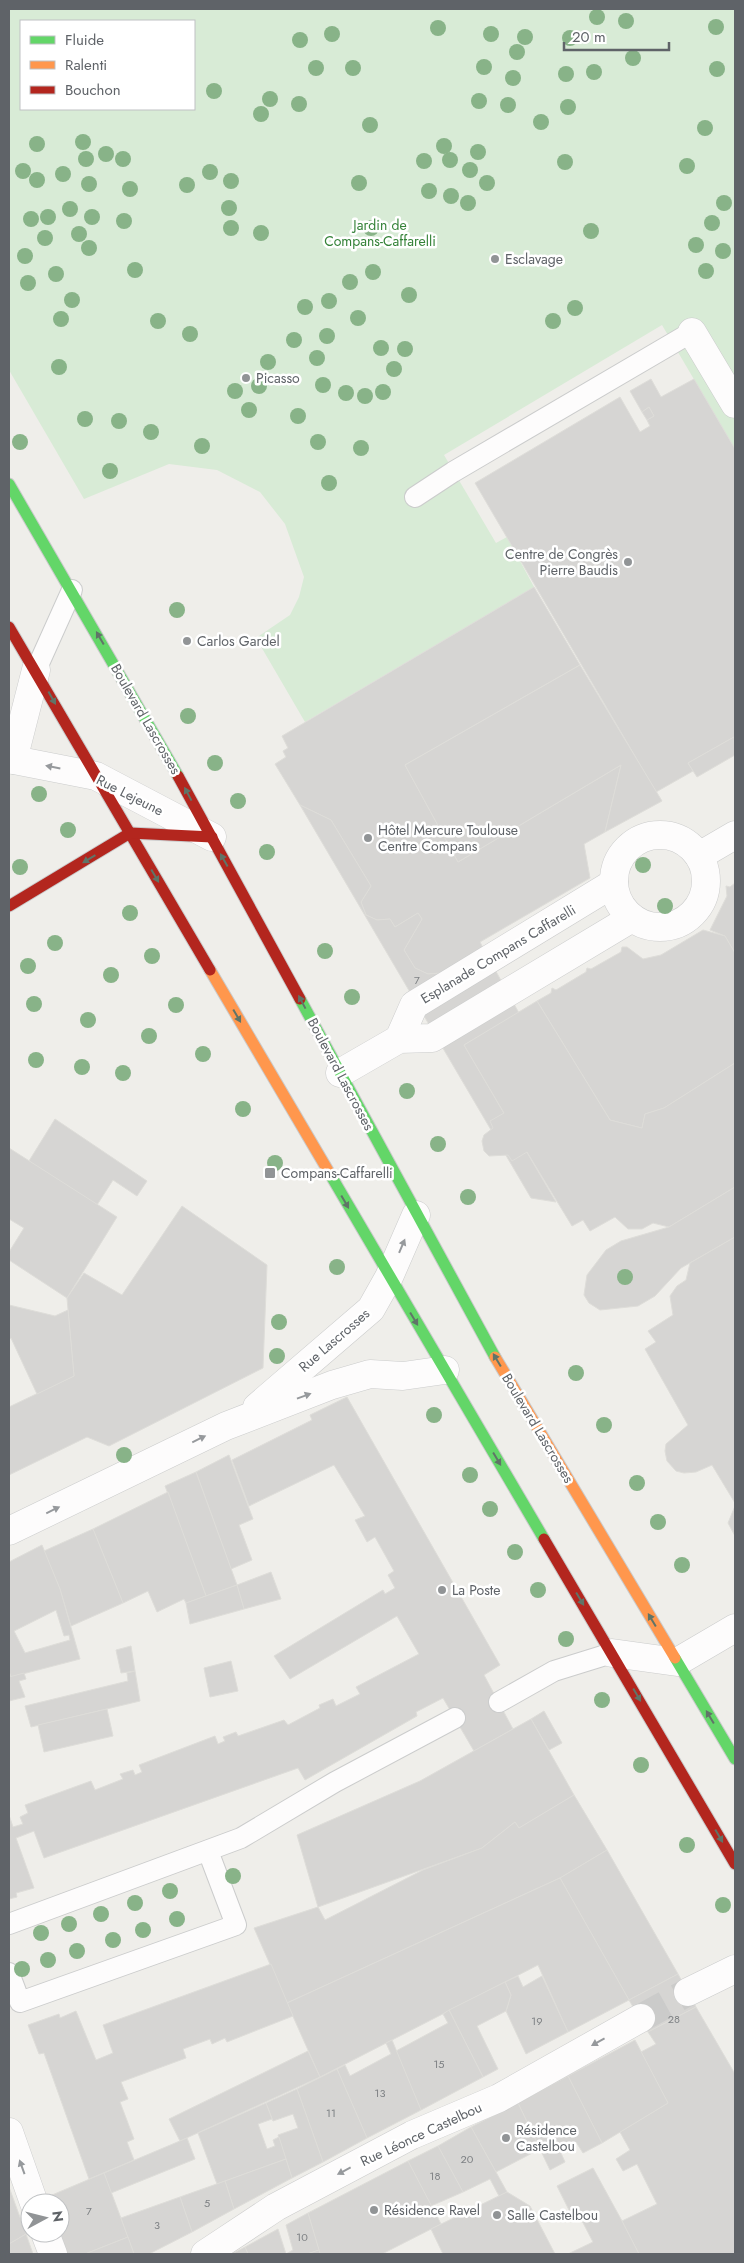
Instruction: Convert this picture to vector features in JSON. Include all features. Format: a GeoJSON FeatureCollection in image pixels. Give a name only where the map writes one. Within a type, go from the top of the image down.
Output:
{"type":"FeatureCollection","features":[{"type":"Feature","properties":{"kind":"main road","name":"Boulevard Lascrosses"},"geometry":{"type":"LineString","coordinates":[[9,484],[152,728],[478,1328],[735,1759]]}},
{"type":"Feature","properties":{"kind":"main road"},"geometry":{"type":"LineString","coordinates":[[9,627],[36,670],[389,1277],[735,1864]]}},
{"type":"Feature","properties":{"kind":"main road"},"geometry":{"type":"LineString","coordinates":[[9,906],[130,833],[212,837]]}},
{"type":"Feature","properties":{"kind":"street"},"geometry":{"type":"LineString","coordinates":[[692,332],[735,404]]}},
{"type":"Feature","properties":{"kind":"street","name":"Rue Lejeune"},"geometry":{"type":"LineString","coordinates":[[36,670],[11,759],[96,776],[212,837]]}},
{"type":"Feature","properties":{"kind":"street"},"geometry":{"type":"LineString","coordinates":[[666,835],[685,842],[699,856],[706,871],[706,888],[701,902],[691,915],[678,924],[662,927],[647,925],[632,918],[619,903],[614,883],[617,864],[629,847],[646,837],[666,835]]}},
{"type":"Feature","properties":{"kind":"street"},"geometry":{"type":"LineString","coordinates":[[699,856],[735,835]]}},
{"type":"Feature","properties":{"kind":"street","name":"Esplanade Compans Caffarelli"},"geometry":{"type":"LineString","coordinates":[[399,1039],[414,1006],[614,883]]}},
{"type":"Feature","properties":{"kind":"street"},"geometry":{"type":"LineString","coordinates":[[340,1073],[399,1039],[432,1038],[632,918]]}},
{"type":"Feature","properties":{"kind":"street","name":"Rue Lascrosses"},"geometry":{"type":"LineString","coordinates":[[242,1419],[372,1309],[389,1277],[416,1215]]}},
{"type":"Feature","properties":{"kind":"street","name":"Rue Lascrosses"},"geometry":{"type":"LineString","coordinates":[[9,1531],[242,1419],[332,1385],[370,1374],[403,1376],[445,1370]]}},
{"type":"Feature","properties":{"kind":"street"},"geometry":{"type":"LineString","coordinates":[[612,1653],[677,1662],[735,1628]]}},
{"type":"Feature","properties":{"kind":"street"},"geometry":{"type":"LineString","coordinates":[[688,1992],[734,1969]]}},
{"type":"Feature","properties":{"kind":"street","name":"Rue Léonce Castelbou"},"geometry":{"type":"LineString","coordinates":[[204,2254],[276,2207],[412,2135],[499,2098],[641,2018]]}},
{"type":"Feature","properties":{"kind":"street"},"geometry":{"type":"LineString","coordinates":[[9,2132],[30,2193]]}},
{"type":"Feature","properties":{"kind":"lane"},"geometry":{"type":"LineString","coordinates":[[415,497],[453,472],[692,332]]}},
{"type":"Feature","properties":{"kind":"lane"},"geometry":{"type":"LineString","coordinates":[[36,670],[72,590]]}},
{"type":"Feature","properties":{"kind":"lane"},"geometry":{"type":"LineString","coordinates":[[499,1702],[554,1672],[612,1653]]}},
{"type":"Feature","properties":{"kind":"lane"},"geometry":{"type":"LineString","coordinates":[[9,1924],[241,1838],[335,1782],[454,1718]]}},
{"type":"Feature","properties":{"kind":"lane"},"geometry":{"type":"LineString","coordinates":[[9,1973],[20,2002],[236,1925],[208,1851]]}},
{"type":"Feature","properties":{"kind":"green space","name":"Jardin de Compans-Caffarelli"},"geometry":{"type":"Polygon","coordinates":[[[9,9],[735,9],[735,449],[662,325],[444,455],[496,543],[507,537],[534,587],[305,722],[256,638],[290,615],[299,597],[304,577],[285,524],[260,492],[217,470],[169,464],[84,499],[9,370],[9,9]]]}},
{"type":"Feature","properties":{"kind":"building","name":"Centre de Congrès Pierre Baudis"},"geometry":{"type":"Polygon","coordinates":[[[651,379],[661,397],[694,379],[735,449],[735,739],[734,737],[688,763],[693,771],[656,792],[475,483],[620,397],[640,432],[650,426],[647,420],[654,416],[649,407],[642,412],[630,391],[651,379]]]}},
{"type":"Feature","properties":{"kind":"building"},"geometry":{"type":"Polygon","coordinates":[[[649,407],[654,416],[647,420],[642,412],[649,407]]]}},
{"type":"Feature","properties":{"kind":"building"},"geometry":{"type":"Polygon","coordinates":[[[534,587],[580,665],[405,765],[458,862],[621,765],[605,832],[584,844],[590,878],[480,942],[483,948],[441,973],[428,974],[415,968],[404,950],[422,919],[418,913],[395,927],[390,919],[377,920],[366,915],[361,902],[371,886],[331,820],[300,805],[275,764],[286,757],[283,751],[288,748],[282,736],[534,587]]]}},
{"type":"Feature","properties":{"kind":"building"},"geometry":{"type":"Polygon","coordinates":[[[580,665],[662,801],[605,832],[621,765],[458,862],[405,765],[580,665]]]}},
{"type":"Feature","properties":{"kind":"building"},"geometry":{"type":"Polygon","coordinates":[[[734,737],[735,755],[697,777],[688,763],[734,737]]]}},
{"type":"Feature","properties":{"kind":"building"},"geometry":{"type":"Polygon","coordinates":[[[300,805],[331,820],[371,886],[361,902],[366,915],[377,920],[390,919],[395,927],[418,913],[422,919],[404,950],[415,968],[428,974],[441,973],[483,948],[519,1013],[464,1045],[556,1202],[531,1198],[300,805]]]}},
{"type":"Feature","properties":{"kind":"building"},"geometry":{"type":"Polygon","coordinates":[[[735,883],[735,953],[725,936],[710,930],[727,896],[726,886],[730,887],[735,883]]]}},
{"type":"Feature","properties":{"kind":"building"},"geometry":{"type":"Polygon","coordinates":[[[703,930],[725,936],[735,953],[735,1063],[664,1108],[645,1114],[642,1128],[610,1120],[537,1001],[551,993],[552,988],[556,990],[586,972],[587,968],[591,969],[621,952],[622,947],[627,947],[643,959],[661,955],[703,930]]]}},
{"type":"Feature","properties":{"kind":"building"},"geometry":{"type":"Polygon","coordinates":[[[537,1001],[610,1120],[642,1128],[645,1114],[664,1108],[735,1063],[735,1187],[669,1227],[653,1223],[642,1229],[628,1229],[615,1217],[590,1231],[583,1220],[572,1226],[527,1152],[512,1161],[508,1155],[489,1156],[484,1151],[482,1141],[484,1135],[493,1128],[490,1121],[504,1113],[464,1045],[537,1001]]]}},
{"type":"Feature","properties":{"kind":"building"},"geometry":{"type":"Polygon","coordinates":[[[55,1119],[147,1181],[137,1196],[113,1180],[97,1205],[29,1161],[55,1119]]]}},
{"type":"Feature","properties":{"kind":"building"},"geometry":{"type":"Polygon","coordinates":[[[9,1148],[117,1217],[67,1298],[9,1260],[9,1252],[24,1228],[9,1219],[9,1148]]]}},
{"type":"Feature","properties":{"kind":"building"},"geometry":{"type":"Polygon","coordinates":[[[735,1187],[735,1237],[681,1268],[655,1296],[638,1306],[600,1310],[589,1303],[584,1295],[587,1275],[606,1250],[621,1241],[669,1227],[735,1187]]]}},
{"type":"Feature","properties":{"kind":"building"},"geometry":{"type":"Polygon","coordinates":[[[182,1206],[267,1265],[263,1368],[109,1446],[87,1437],[9,1475],[9,1407],[74,1376],[67,1298],[84,1273],[122,1295],[182,1206]]]}},
{"type":"Feature","properties":{"kind":"building"},"geometry":{"type":"Polygon","coordinates":[[[735,1237],[735,1503],[712,1465],[696,1472],[684,1473],[676,1471],[667,1461],[666,1444],[688,1425],[645,1349],[656,1342],[648,1331],[673,1315],[670,1296],[677,1286],[686,1280],[690,1263],[735,1237]]]}},
{"type":"Feature","properties":{"kind":"building"},"geometry":{"type":"Polygon","coordinates":[[[9,1305],[55,1316],[68,1310],[74,1376],[37,1394],[11,1338],[9,1339],[9,1305]]]}},
{"type":"Feature","properties":{"kind":"building"},"geometry":{"type":"Polygon","coordinates":[[[347,1397],[500,1665],[484,1675],[513,1729],[474,1751],[443,1698],[416,1712],[417,1716],[305,1780],[298,1768],[44,1858],[34,1831],[16,1838],[34,1888],[16,1893],[17,1897],[9,1899],[9,1815],[13,1827],[23,1824],[20,1817],[28,1813],[25,1805],[91,1781],[95,1790],[123,1779],[120,1774],[133,1770],[135,1775],[142,1772],[139,1765],[215,1736],[218,1744],[225,1741],[223,1737],[236,1732],[238,1736],[284,1720],[288,1725],[320,1708],[319,1705],[333,1699],[336,1706],[360,1694],[356,1687],[419,1654],[397,1616],[290,1679],[274,1656],[383,1590],[385,1594],[395,1588],[388,1575],[394,1571],[375,1537],[367,1542],[355,1520],[365,1516],[334,1465],[249,1506],[232,1460],[312,1420],[310,1415],[347,1397]]]}},
{"type":"Feature","properties":{"kind":"building"},"geometry":{"type":"Polygon","coordinates":[[[229,1455],[253,1519],[239,1525],[252,1560],[231,1569],[196,1472],[229,1455]]]}},
{"type":"Feature","properties":{"kind":"building"},"geometry":{"type":"Polygon","coordinates":[[[196,1472],[237,1585],[206,1596],[165,1486],[196,1472]]]}},
{"type":"Feature","properties":{"kind":"building"},"geometry":{"type":"Polygon","coordinates":[[[168,1492],[206,1596],[186,1603],[184,1599],[157,1612],[148,1591],[123,1603],[93,1529],[168,1492]]]}},
{"type":"Feature","properties":{"kind":"building"},"geometry":{"type":"Polygon","coordinates":[[[735,1506],[735,1536],[728,1523],[735,1506]]]}},
{"type":"Feature","properties":{"kind":"building"},"geometry":{"type":"Polygon","coordinates":[[[93,1529],[123,1603],[71,1626],[60,1589],[44,1551],[93,1529]]]}},
{"type":"Feature","properties":{"kind":"building"},"geometry":{"type":"Polygon","coordinates":[[[42,1545],[60,1589],[80,1659],[11,1677],[9,1671],[9,1562],[42,1545]],[[56,1610],[14,1631],[25,1653],[70,1640],[69,1635],[64,1636],[56,1610]]]}},
{"type":"Feature","properties":{"kind":"building"},"geometry":{"type":"Polygon","coordinates":[[[271,1572],[281,1599],[244,1609],[237,1585],[271,1572]]]}},
{"type":"Feature","properties":{"kind":"building"},"geometry":{"type":"Polygon","coordinates":[[[237,1585],[244,1609],[190,1624],[186,1603],[237,1585]]]}},
{"type":"Feature","properties":{"kind":"building"},"geometry":{"type":"Polygon","coordinates":[[[131,1646],[135,1671],[121,1673],[116,1650],[131,1646]]]}},
{"type":"Feature","properties":{"kind":"building"},"geometry":{"type":"Polygon","coordinates":[[[231,1661],[238,1691],[210,1697],[204,1668],[231,1661]]]}},
{"type":"Feature","properties":{"kind":"building"},"geometry":{"type":"Polygon","coordinates":[[[135,1671],[140,1701],[31,1727],[25,1706],[128,1681],[127,1673],[135,1671]]]}},
{"type":"Feature","properties":{"kind":"building"},"geometry":{"type":"Polygon","coordinates":[[[24,1673],[26,1679],[19,1681],[25,1697],[9,1701],[9,1677],[24,1673]]]}},
{"type":"Feature","properties":{"kind":"building"},"geometry":{"type":"Polygon","coordinates":[[[107,1709],[113,1736],[44,1752],[38,1725],[107,1709]]]}},
{"type":"Feature","properties":{"kind":"building"},"geometry":{"type":"Polygon","coordinates":[[[544,1711],[562,1743],[549,1750],[531,1719],[544,1711]]]}},
{"type":"Feature","properties":{"kind":"building"},"geometry":{"type":"Polygon","coordinates":[[[531,1719],[574,1795],[519,1828],[515,1822],[482,1848],[318,1907],[297,1835],[420,1781],[531,1719]]]}},
{"type":"Feature","properties":{"kind":"building"},"geometry":{"type":"Polygon","coordinates":[[[574,1795],[607,1850],[560,1878],[287,2003],[254,1928],[318,1907],[325,1920],[423,1870],[482,1848],[515,1822],[519,1828],[574,1795]]]}},
{"type":"Feature","properties":{"kind":"building"},"geometry":{"type":"Polygon","coordinates":[[[607,1850],[678,1974],[629,2000],[560,1878],[607,1850]]]}},
{"type":"Feature","properties":{"kind":"building"},"geometry":{"type":"Polygon","coordinates":[[[560,1878],[629,2000],[568,2032],[538,1965],[320,2077],[287,2003],[560,1878]]]}},
{"type":"Feature","properties":{"kind":"building"},"geometry":{"type":"Polygon","coordinates":[[[271,1964],[293,2016],[227,2042],[225,2038],[212,2044],[210,2039],[183,2049],[186,2058],[121,2082],[128,2099],[120,2102],[134,2139],[127,2142],[134,2160],[89,2179],[44,2053],[39,2054],[28,2025],[59,2014],[60,2018],[76,2011],[96,2060],[113,2053],[103,2025],[271,1964]]]}},
{"type":"Feature","properties":{"kind":"building"},"geometry":{"type":"Polygon","coordinates":[[[678,1974],[696,2007],[648,2032],[629,2000],[678,1974]]]}},
{"type":"Feature","properties":{"kind":"building"},"geometry":{"type":"Polygon","coordinates":[[[518,1976],[523,1987],[542,1976],[568,2032],[526,2054],[506,2011],[511,1995],[505,1982],[518,1976]]]}},
{"type":"Feature","properties":{"kind":"building"},"geometry":{"type":"Polygon","coordinates":[[[505,1982],[511,1995],[506,2011],[477,2026],[498,2069],[483,2077],[449,2010],[505,1982]]]}},
{"type":"Feature","properties":{"kind":"building"},"geometry":{"type":"Polygon","coordinates":[[[696,2007],[735,2074],[735,2254],[639,2254],[622,2221],[657,2204],[637,2164],[623,2171],[616,2159],[630,2150],[620,2132],[668,2103],[641,2052],[656,2044],[648,2032],[696,2007]]]}},
{"type":"Feature","properties":{"kind":"building"},"geometry":{"type":"Polygon","coordinates":[[[449,2010],[483,2077],[421,2110],[396,2051],[448,2023],[443,2014],[449,2010]]]}},
{"type":"Feature","properties":{"kind":"building"},"geometry":{"type":"Polygon","coordinates":[[[392,2040],[421,2110],[367,2138],[337,2069],[345,2065],[350,2076],[391,2054],[386,2043],[392,2040]]]}},
{"type":"Feature","properties":{"kind":"building"},"geometry":{"type":"Polygon","coordinates":[[[635,2040],[668,2103],[602,2143],[568,2076],[635,2040]]]}},
{"type":"Feature","properties":{"kind":"building"},"geometry":{"type":"Polygon","coordinates":[[[308,2051],[320,2077],[180,2141],[169,2119],[308,2051]]]}},
{"type":"Feature","properties":{"kind":"building"},"geometry":{"type":"Polygon","coordinates":[[[337,2069],[367,2138],[323,2162],[297,2089],[337,2069]]]}},
{"type":"Feature","properties":{"kind":"building"},"geometry":{"type":"Polygon","coordinates":[[[568,2076],[602,2143],[583,2153],[576,2142],[560,2151],[565,2162],[550,2170],[518,2103],[568,2076]]]}},
{"type":"Feature","properties":{"kind":"building"},"geometry":{"type":"Polygon","coordinates":[[[297,2089],[323,2162],[292,2178],[278,2135],[298,2128],[293,2114],[273,2121],[266,2103],[297,2089]]]}},
{"type":"Feature","properties":{"kind":"building"},"geometry":{"type":"Polygon","coordinates":[[[266,2103],[272,2119],[258,2124],[267,2149],[275,2146],[273,2140],[279,2137],[286,2159],[217,2184],[198,2133],[266,2103]]]}},
{"type":"Feature","properties":{"kind":"building","name":"Résidence Castelbou"},"geometry":{"type":"Polygon","coordinates":[[[518,2103],[540,2149],[496,2172],[471,2127],[518,2103]]]}},
{"type":"Feature","properties":{"kind":"building"},"geometry":{"type":"Polygon","coordinates":[[[471,2127],[507,2192],[499,2196],[490,2179],[463,2192],[438,2146],[471,2127]]]}},
{"type":"Feature","properties":{"kind":"building"},"geometry":{"type":"Polygon","coordinates":[[[187,2138],[195,2159],[111,2193],[104,2173],[187,2138]]]}},
{"type":"Feature","properties":{"kind":"building"},"geometry":{"type":"Polygon","coordinates":[[[438,2146],[463,2192],[431,2206],[408,2161],[438,2146]]]}},
{"type":"Feature","properties":{"kind":"building"},"geometry":{"type":"Polygon","coordinates":[[[286,2159],[292,2178],[234,2209],[225,2181],[286,2159]]]}},
{"type":"Feature","properties":{"kind":"building","name":"Résidence Ravel"},"geometry":{"type":"Polygon","coordinates":[[[408,2161],[441,2224],[382,2254],[320,2254],[308,2213],[408,2161]]]}},
{"type":"Feature","properties":{"kind":"building"},"geometry":{"type":"Polygon","coordinates":[[[593,2168],[639,2254],[568,2254],[593,2242],[580,2217],[574,2220],[557,2186],[593,2168]]]}},
{"type":"Feature","properties":{"kind":"building"},"geometry":{"type":"Polygon","coordinates":[[[104,2173],[128,2237],[85,2254],[66,2254],[62,2243],[70,2243],[70,2193],[57,2193],[104,2173]]]}},
{"type":"Feature","properties":{"kind":"building"},"geometry":{"type":"Polygon","coordinates":[[[225,2181],[234,2209],[192,2232],[180,2197],[225,2181]]]}},
{"type":"Feature","properties":{"kind":"building"},"geometry":{"type":"Polygon","coordinates":[[[9,2187],[20,2217],[20,2238],[9,2244],[9,2187]]]}},
{"type":"Feature","properties":{"kind":"building","name":"Salle Castelbou"},"geometry":{"type":"Polygon","coordinates":[[[507,2192],[530,2206],[555,2254],[443,2254],[431,2229],[507,2192]]]}},
{"type":"Feature","properties":{"kind":"building"},"geometry":{"type":"Polygon","coordinates":[[[180,2197],[192,2232],[149,2254],[134,2254],[121,2218],[180,2197]]]}},
{"type":"Feature","properties":{"kind":"building"},"geometry":{"type":"Polygon","coordinates":[[[308,2213],[319,2250],[307,2254],[286,2254],[293,2250],[286,2225],[308,2213]]]}},
{"type":"Feature","properties":{"kind":"building"},"geometry":{"type":"Polygon","coordinates":[[[278,2229],[286,2254],[248,2254],[245,2247],[278,2229]]]}},
{"type":"Feature","properties":{"kind":"building"},"geometry":{"type":"Polygon","coordinates":[[[128,2237],[134,2254],[85,2254],[128,2237]]]}},
{"type":"Feature","properties":{"kind":"building"},"geometry":{"type":"Polygon","coordinates":[[[20,2238],[20,2243],[29,2243],[33,2254],[9,2254],[9,2244],[20,2238]]]}},
{"type":"Feature","properties":{"kind":"building"},"geometry":{"type":"Polygon","coordinates":[[[245,2247],[248,2254],[232,2254],[245,2247]]]}},
{"type":"Feature","properties":{"kind":"building"},"geometry":{"type":"Polygon","coordinates":[[[319,2250],[320,2254],[307,2254],[319,2250]]]}},
{"type":"Feature","properties":{"kind":"tunnel"},"geometry":{"type":"LineString","coordinates":[[641,2018],[688,1992]]}},
{"type":"Feature","properties":{"kind":"traffic: fast"},"geometry":{"type":"LineString","coordinates":[[9,484],[178,776]]}},
{"type":"Feature","properties":{"kind":"traffic: fast"},"geometry":{"type":"LineString","coordinates":[[300,999],[495,1357]]}},
{"type":"Feature","properties":{"kind":"traffic: fast"},"geometry":{"type":"LineString","coordinates":[[330,1174],[544,1539]]}},
{"type":"Feature","properties":{"kind":"traffic: fast"},"geometry":{"type":"LineString","coordinates":[[675,1658],[735,1759]]}},
{"type":"Feature","properties":{"kind":"traffic: slow"},"geometry":{"type":"LineString","coordinates":[[210,970],[330,1174]]}},
{"type":"Feature","properties":{"kind":"traffic: slow"},"geometry":{"type":"LineString","coordinates":[[495,1357],[675,1658]]}},
{"type":"Feature","properties":{"kind":"traffic: jam"},"geometry":{"type":"LineString","coordinates":[[9,627],[210,970]]}},
{"type":"Feature","properties":{"kind":"traffic: jam"},"geometry":{"type":"LineString","coordinates":[[178,776],[300,999]]}},
{"type":"Feature","properties":{"kind":"traffic: jam"},"geometry":{"type":"LineString","coordinates":[[9,906],[130,833],[212,837]]}},
{"type":"Feature","properties":{"kind":"traffic: jam"},"geometry":{"type":"LineString","coordinates":[[544,1539],[735,1864]]}},
{"type":"Feature","properties":{"kind":"place","name":"Esclavage"},"geometry":{"type":"Point","coordinates":[495,259]}},
{"type":"Feature","properties":{"kind":"place","name":"Picasso"},"geometry":{"type":"Point","coordinates":[246,378]}},
{"type":"Feature","properties":{"kind":"place","name":"Centre de Congrès Pierre Baudis"},"geometry":{"type":"Point","coordinates":[628,562]}},
{"type":"Feature","properties":{"kind":"place","name":"Carlos Gardel"},"geometry":{"type":"Point","coordinates":[187,641]}},
{"type":"Feature","properties":{"kind":"place","name":"Hôtel Mercure Toulouse Centre Compans"},"geometry":{"type":"Point","coordinates":[368,838]}},
{"type":"Feature","properties":{"kind":"place","name":"Compans-Caffarelli"},"geometry":{"type":"Point","coordinates":[270,1173]}},
{"type":"Feature","properties":{"kind":"place","name":"La Poste"},"geometry":{"type":"Point","coordinates":[442,1590]}},
{"type":"Feature","properties":{"kind":"place","name":"Résidence Castelbou"},"geometry":{"type":"Point","coordinates":[506,2138]}},
{"type":"Feature","properties":{"kind":"place","name":"Résidence Ravel"},"geometry":{"type":"Point","coordinates":[374,2210]}},
{"type":"Feature","properties":{"kind":"place","name":"Salle Castelbou"},"geometry":{"type":"Point","coordinates":[497,2215]}}]}
